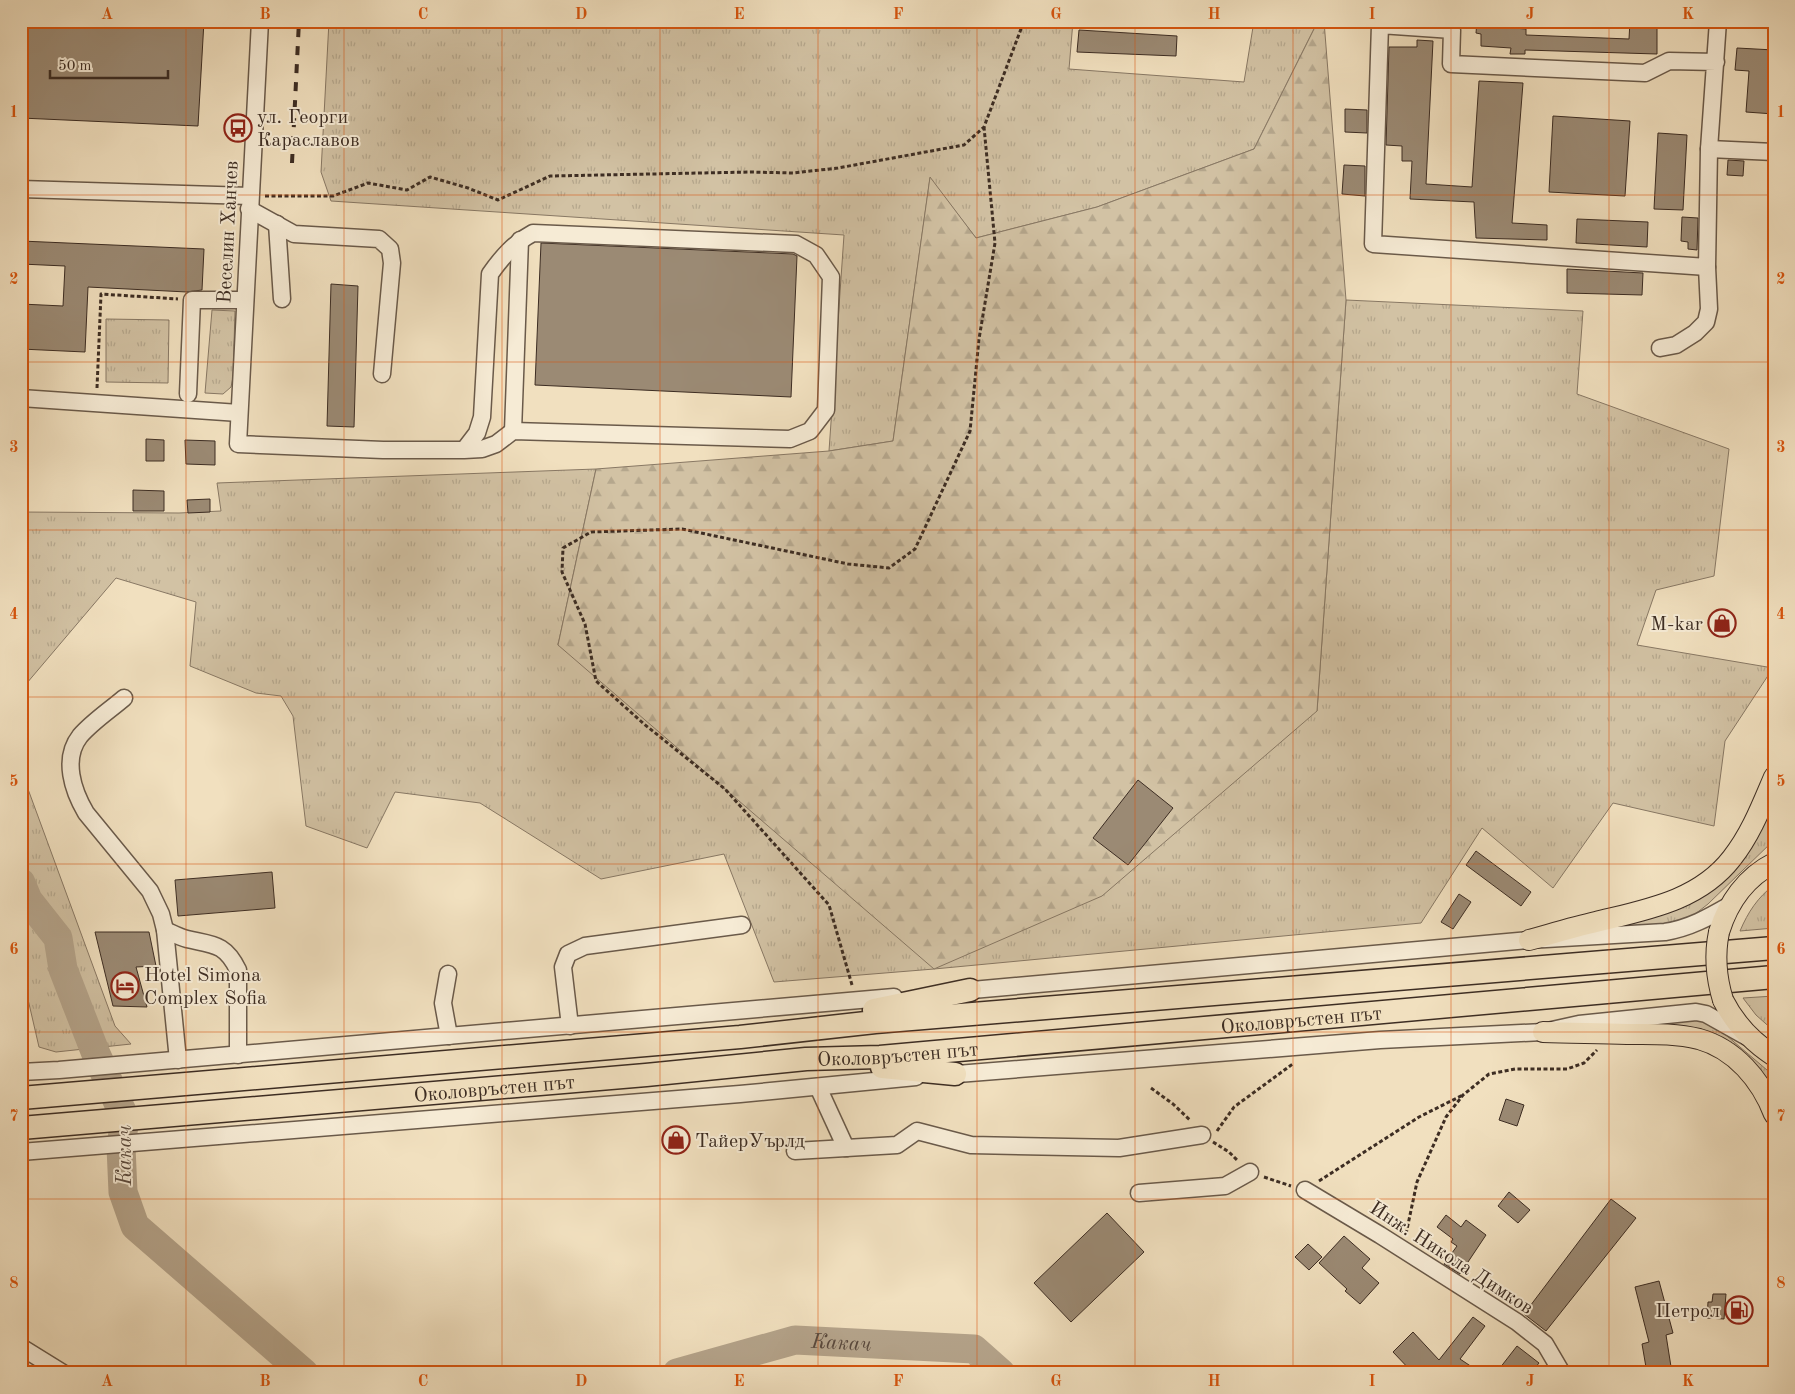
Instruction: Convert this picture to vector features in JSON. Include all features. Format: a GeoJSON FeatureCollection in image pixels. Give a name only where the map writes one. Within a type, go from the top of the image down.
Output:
{"type":"FeatureCollection","features":[{"type":"Feature","properties":{"kind":"highway","name":"Околовръстен път"},"geometry":{"type":"LineString","coordinates":[[21,1098],[740,1038],[875,1022],[1774,948]]}},
{"type":"Feature","properties":{"kind":"highway","name":"Околовръстен път"},"geometry":{"type":"LineString","coordinates":[[21,1128],[806,1059],[890,1056],[1774,977]]}},
{"type":"Feature","properties":{"kind":"highway"},"geometry":{"type":"LineString","coordinates":[[740,1038],[970,990]]}},
{"type":"Feature","properties":{"kind":"highway"},"geometry":{"type":"LineString","coordinates":[[806,1059],[955,1074]]}},
{"type":"Feature","properties":{"kind":"main road"},"geometry":{"type":"LineString","coordinates":[[1529,940],[1651,909],[1685,896],[1712,878],[1731,860],[1762,808],[1774,777]]}},
{"type":"Feature","properties":{"kind":"main road"},"geometry":{"type":"LineString","coordinates":[[1772,863],[1748,882],[1730,905],[1719,932],[1716,967],[1723,1000],[1731,1015],[1774,1063]]}},
{"type":"Feature","properties":{"kind":"main road"},"geometry":{"type":"LineString","coordinates":[[1543,1032],[1668,1035],[1700,1040],[1720,1048],[1748,1070],[1769,1100],[1774,1114]]}},
{"type":"Feature","properties":{"kind":"street","name":"Веселин Ханчев"},"geometry":{"type":"LineString","coordinates":[[260,21],[238,444],[383,450],[464,450]]}},
{"type":"Feature","properties":{"kind":"street"},"geometry":{"type":"LineString","coordinates":[[1660,348],[1676,345],[1695,333],[1706,322],[1709,308],[1707,267],[1709,150],[1718,21]]}},
{"type":"Feature","properties":{"kind":"street"},"geometry":{"type":"LineString","coordinates":[[1707,267],[1372,244],[1380,26],[1452,30],[1451,64],[1645,73],[1669,60],[1716,62]]}},
{"type":"Feature","properties":{"kind":"street"},"geometry":{"type":"LineString","coordinates":[[1709,150],[1774,152]]}},
{"type":"Feature","properties":{"kind":"street"},"geometry":{"type":"LineString","coordinates":[[21,189],[250,203],[277,224],[294,234],[380,239],[390,248],[392,263],[382,374]]}},
{"type":"Feature","properties":{"kind":"street"},"geometry":{"type":"LineString","coordinates":[[277,224],[282,299]]}},
{"type":"Feature","properties":{"kind":"street"},"geometry":{"type":"LineString","coordinates":[[533,233],[796,244],[816,255],[831,277],[826,410],[810,431],[790,439],[513,431],[496,444],[482,449],[464,450],[477,432],[482,417],[490,274],[500,259],[520,240],[533,233]]}},
{"type":"Feature","properties":{"kind":"street"},"geometry":{"type":"LineString","coordinates":[[513,431],[520,240]]}},
{"type":"Feature","properties":{"kind":"street"},"geometry":{"type":"LineString","coordinates":[[188,394],[192,300],[244,300]]}},
{"type":"Feature","properties":{"kind":"street"},"geometry":{"type":"LineString","coordinates":[[21,398],[239,413]]}},
{"type":"Feature","properties":{"kind":"street"},"geometry":{"type":"LineString","coordinates":[[124,698],[79,738],[71,758],[74,786],[78,800],[86,813],[150,891],[160,914],[165,930],[178,1060]]}},
{"type":"Feature","properties":{"kind":"street"},"geometry":{"type":"LineString","coordinates":[[21,1072],[570,1026],[1529,940],[1678,930],[1698,923],[1730,905]]}},
{"type":"Feature","properties":{"kind":"street"},"geometry":{"type":"LineString","coordinates":[[570,1026],[563,967],[568,954],[585,946],[742,925]]}},
{"type":"Feature","properties":{"kind":"street"},"geometry":{"type":"LineString","coordinates":[[165,930],[186,939],[212,943],[221,948],[233,961],[238,970],[238,1055]]}},
{"type":"Feature","properties":{"kind":"street"},"geometry":{"type":"LineString","coordinates":[[448,974],[443,1003],[449,1036]]}},
{"type":"Feature","properties":{"kind":"street"},"geometry":{"type":"LineString","coordinates":[[21,1152],[1380,1040],[1543,1032],[1580,1024],[1696,1012],[1706,1014],[1761,1047]]}},
{"type":"Feature","properties":{"kind":"street"},"geometry":{"type":"LineString","coordinates":[[818,1087],[846,1148]]}},
{"type":"Feature","properties":{"kind":"street"},"geometry":{"type":"LineString","coordinates":[[795,1151],[897,1145],[917,1131],[972,1146],[1119,1148],[1202,1135]]}},
{"type":"Feature","properties":{"kind":"street"},"geometry":{"type":"LineString","coordinates":[[1139,1193],[1225,1186],[1250,1172]]}},
{"type":"Feature","properties":{"kind":"street","name":"Инж. Никола Димков"},"geometry":{"type":"LineString","coordinates":[[1305,1190],[1517,1322],[1545,1344],[1562,1373]]}},
{"type":"Feature","properties":{"kind":"street"},"geometry":{"type":"LineString","coordinates":[[21,1347],[63,1373]]}},
{"type":"Feature","properties":{"kind":"path"},"geometry":{"type":"LineString","coordinates":[[856,1000],[829,905],[725,789],[644,724],[596,681],[585,624],[562,572],[563,548],[591,532],[682,529],[848,564],[889,568],[915,549],[970,431],[979,339],[996,243],[984,127],[1024,21]]}},
{"type":"Feature","properties":{"kind":"path"},"geometry":{"type":"LineString","coordinates":[[250,203],[333,196],[368,183],[406,190],[430,177],[468,188],[498,200],[550,176],[751,172],[793,173],[838,168],[964,145],[984,127]]}},
{"type":"Feature","properties":{"kind":"path"},"geometry":{"type":"LineString","coordinates":[[98,388],[100,294],[192,300]]}},
{"type":"Feature","properties":{"kind":"path"},"geometry":{"type":"LineString","coordinates":[[1295,1062],[1234,1107],[1211,1141],[1228,1152],[1253,1174],[1305,1190],[1419,1117],[1463,1095],[1489,1074],[1515,1069],[1568,1069],[1584,1063],[1602,1044]]}},
{"type":"Feature","properties":{"kind":"path"},"geometry":{"type":"LineString","coordinates":[[1151,1088],[1186,1116],[1202,1135]]}},
{"type":"Feature","properties":{"kind":"path"},"geometry":{"type":"LineString","coordinates":[[1403,1250],[1417,1182],[1446,1117],[1463,1095]]}},
{"type":"Feature","properties":{"kind":"green space"},"geometry":{"type":"Polygon","coordinates":[[[329,21],[1073,21],[1069,69],[1244,82],[1254,21],[1318,21],[1254,149],[1097,207],[976,238],[930,178],[893,441],[829,451],[844,235],[331,201],[321,172],[329,21]]]}},
{"type":"Feature","properties":{"kind":"green space"},"geometry":{"type":"Polygon","coordinates":[[[1318,21],[1324,21],[1346,300],[1317,711],[1102,896],[934,969],[558,645],[596,469],[829,451],[893,441],[930,177],[976,238],[1097,207],[1254,149],[1318,21]]]}},
{"type":"Feature","properties":{"kind":"green space"},"geometry":{"type":"Polygon","coordinates":[[[1346,300],[1583,311],[1577,394],[1729,449],[1714,576],[1656,590],[1637,645],[1773,668],[1725,741],[1714,826],[1613,803],[1553,888],[1482,828],[1421,923],[934,969],[774,982],[724,854],[601,879],[480,803],[395,792],[367,848],[306,826],[293,716],[281,696],[256,693],[190,666],[196,602],[116,578],[21,690],[21,512],[179,513],[221,511],[217,483],[596,469],[558,645],[1317,711],[1346,300]]]}},
{"type":"Feature","properties":{"kind":"green space"},"geometry":{"type":"Polygon","coordinates":[[[212,310],[235,311],[233,377],[231,387],[223,394],[205,393],[212,310]]]}},
{"type":"Feature","properties":{"kind":"green space"},"geometry":{"type":"Polygon","coordinates":[[[106,319],[169,320],[168,383],[106,382],[106,319]]]}},
{"type":"Feature","properties":{"kind":"green space"},"geometry":{"type":"Polygon","coordinates":[[[21,770],[115,1026],[131,1044],[56,1052],[39,1047],[21,969],[21,770]]]}},
{"type":"Feature","properties":{"kind":"green space"},"geometry":{"type":"Polygon","coordinates":[[[1774,795],[1774,840],[1708,904],[1690,918],[1660,927],[1601,930],[1684,906],[1774,795]]]}},
{"type":"Feature","properties":{"kind":"green space"},"geometry":{"type":"Polygon","coordinates":[[[1774,885],[1774,928],[1740,931],[1754,905],[1774,885]]]}},
{"type":"Feature","properties":{"kind":"green space"},"geometry":{"type":"Polygon","coordinates":[[[1774,996],[1774,1031],[1756,1015],[1743,998],[1774,996]]]}},
{"type":"Feature","properties":{"kind":"green space"},"geometry":{"type":"Polygon","coordinates":[[[1700,1020],[1720,1030],[1774,1076],[1774,1098],[1760,1075],[1652,1024],[1700,1020]]]}},
{"type":"Feature","properties":{"kind":"building"},"geometry":{"type":"Polygon","coordinates":[[[21,21],[204,21],[198,126],[21,118],[21,21]]]}},
{"type":"Feature","properties":{"kind":"building"},"geometry":{"type":"Polygon","coordinates":[[[1477,21],[1501,21],[1500,27],[1526,29],[1526,35],[1629,39],[1630,21],[1657,21],[1657,54],[1525,50],[1525,54],[1510,54],[1511,48],[1481,46],[1481,34],[1476,33],[1477,21]]]}},
{"type":"Feature","properties":{"kind":"building"},"geometry":{"type":"Polygon","coordinates":[[[1079,30],[1177,36],[1176,56],[1077,52],[1079,30]]]}},
{"type":"Feature","properties":{"kind":"building"},"geometry":{"type":"Polygon","coordinates":[[[1417,40],[1433,41],[1426,184],[1472,187],[1479,81],[1523,83],[1512,223],[1547,225],[1547,240],[1476,238],[1474,202],[1410,199],[1412,161],[1402,161],[1402,146],[1386,145],[1389,47],[1417,47],[1417,40]]]}},
{"type":"Feature","properties":{"kind":"building"},"geometry":{"type":"Polygon","coordinates":[[[1737,48],[1774,50],[1774,114],[1746,112],[1749,71],[1735,70],[1737,48]]]}},
{"type":"Feature","properties":{"kind":"building"},"geometry":{"type":"Polygon","coordinates":[[[1345,109],[1367,110],[1367,133],[1345,132],[1345,109]]]}},
{"type":"Feature","properties":{"kind":"building"},"geometry":{"type":"Polygon","coordinates":[[[1553,116],[1630,121],[1625,196],[1549,192],[1553,116]]]}},
{"type":"Feature","properties":{"kind":"building"},"geometry":{"type":"Polygon","coordinates":[[[1658,133],[1687,135],[1683,210],[1654,209],[1658,133]]]}},
{"type":"Feature","properties":{"kind":"building"},"geometry":{"type":"Polygon","coordinates":[[[1728,160],[1744,161],[1743,176],[1727,175],[1728,160]]]}},
{"type":"Feature","properties":{"kind":"building"},"geometry":{"type":"Polygon","coordinates":[[[1344,165],[1365,166],[1365,196],[1342,194],[1344,165]]]}},
{"type":"Feature","properties":{"kind":"building"},"geometry":{"type":"Polygon","coordinates":[[[1682,217],[1698,218],[1697,250],[1688,249],[1688,242],[1681,241],[1682,217]]]}},
{"type":"Feature","properties":{"kind":"building"},"geometry":{"type":"Polygon","coordinates":[[[1577,219],[1648,222],[1647,247],[1576,243],[1577,219]]]}},
{"type":"Feature","properties":{"kind":"building"},"geometry":{"type":"Polygon","coordinates":[[[21,241],[204,249],[202,290],[187,292],[88,287],[85,352],[21,349],[21,304],[63,306],[65,266],[21,264],[21,241]]]}},
{"type":"Feature","properties":{"kind":"building"},"geometry":{"type":"Polygon","coordinates":[[[541,243],[793,254],[797,256],[791,397],[535,385],[541,243]]]}},
{"type":"Feature","properties":{"kind":"building"},"geometry":{"type":"Polygon","coordinates":[[[1567,269],[1643,273],[1642,295],[1567,293],[1567,269]]]}},
{"type":"Feature","properties":{"kind":"building"},"geometry":{"type":"Polygon","coordinates":[[[331,284],[358,286],[354,427],[327,426],[331,284]]]}},
{"type":"Feature","properties":{"kind":"building"},"geometry":{"type":"Polygon","coordinates":[[[146,439],[164,440],[164,461],[146,461],[146,439]]]}},
{"type":"Feature","properties":{"kind":"building"},"geometry":{"type":"Polygon","coordinates":[[[185,440],[215,441],[215,465],[186,464],[185,440]]]}},
{"type":"Feature","properties":{"kind":"building"},"geometry":{"type":"Polygon","coordinates":[[[133,490],[164,491],[164,511],[133,511],[133,490]]]}},
{"type":"Feature","properties":{"kind":"building"},"geometry":{"type":"Polygon","coordinates":[[[210,499],[210,512],[188,513],[187,500],[210,499]]]}},
{"type":"Feature","properties":{"kind":"building"},"geometry":{"type":"Polygon","coordinates":[[[1138,780],[1173,808],[1128,865],[1093,838],[1138,780]]]}},
{"type":"Feature","properties":{"kind":"building"},"geometry":{"type":"Polygon","coordinates":[[[1476,851],[1531,892],[1521,906],[1466,865],[1476,851]]]}},
{"type":"Feature","properties":{"kind":"building"},"geometry":{"type":"Polygon","coordinates":[[[272,872],[275,908],[178,916],[175,880],[272,872]]]}},
{"type":"Feature","properties":{"kind":"building"},"geometry":{"type":"Polygon","coordinates":[[[1459,894],[1471,902],[1453,929],[1441,922],[1459,894]]]}},
{"type":"Feature","properties":{"kind":"building","name":"Hotel Simona Complex Sofia"},"geometry":{"type":"Polygon","coordinates":[[[95,932],[149,932],[156,966],[136,967],[147,1007],[113,1006],[95,932]]]}},
{"type":"Feature","properties":{"kind":"building"},"geometry":{"type":"Polygon","coordinates":[[[1506,1099],[1524,1105],[1517,1126],[1499,1120],[1506,1099]]]}},
{"type":"Feature","properties":{"kind":"building"},"geometry":{"type":"Polygon","coordinates":[[[1509,1192],[1530,1210],[1518,1223],[1498,1206],[1509,1192]]]}},
{"type":"Feature","properties":{"kind":"building"},"geometry":{"type":"Polygon","coordinates":[[[1611,1199],[1636,1218],[1546,1331],[1524,1314],[1611,1199]]]}},
{"type":"Feature","properties":{"kind":"building"},"geometry":{"type":"Polygon","coordinates":[[[1107,1213],[1144,1252],[1071,1322],[1034,1283],[1107,1213]]]}},
{"type":"Feature","properties":{"kind":"building"},"geometry":{"type":"Polygon","coordinates":[[[1446,1215],[1461,1227],[1466,1220],[1486,1235],[1460,1274],[1444,1264],[1457,1246],[1451,1242],[1453,1239],[1437,1227],[1446,1215]]]}},
{"type":"Feature","properties":{"kind":"building"},"geometry":{"type":"Polygon","coordinates":[[[1344,1236],[1370,1259],[1362,1268],[1379,1283],[1360,1304],[1319,1263],[1344,1236]]]}},
{"type":"Feature","properties":{"kind":"building"},"geometry":{"type":"Polygon","coordinates":[[[1308,1244],[1322,1257],[1309,1270],[1295,1257],[1308,1244]]]}},
{"type":"Feature","properties":{"kind":"building"},"geometry":{"type":"Polygon","coordinates":[[[1659,1281],[1673,1333],[1666,1335],[1672,1373],[1647,1373],[1642,1344],[1649,1342],[1635,1287],[1659,1281]]]}},
{"type":"Feature","properties":{"kind":"building"},"geometry":{"type":"Polygon","coordinates":[[[1713,1294],[1726,1294],[1724,1319],[1707,1318],[1708,1302],[1712,1302],[1713,1294]]]}},
{"type":"Feature","properties":{"kind":"building"},"geometry":{"type":"Polygon","coordinates":[[[1473,1317],[1485,1326],[1460,1359],[1481,1373],[1413,1373],[1393,1352],[1413,1332],[1439,1360],[1473,1317]]]}},
{"type":"Feature","properties":{"kind":"building"},"geometry":{"type":"Polygon","coordinates":[[[1517,1346],[1539,1363],[1531,1373],[1496,1373],[1517,1346]]]}},
{"type":"Feature","properties":{"kind":"waterway","name":"Какач"},"geometry":{"type":"LineString","coordinates":[[21,883],[28,900],[58,938],[63,969],[96,1054],[125,1118],[121,1147],[123,1192],[135,1226],[304,1373]]}},
{"type":"Feature","properties":{"kind":"waterway","name":"Какач"},"geometry":{"type":"LineString","coordinates":[[677,1373],[795,1340],[974,1349],[1001,1373]]}},
{"type":"Feature","properties":{"kind":"railway"},"geometry":{"type":"LineString","coordinates":[[292,163],[299,21]]}},
{"type":"Feature","properties":{"kind":"place","name":"ул. Георги Караславов"},"geometry":{"type":"Point","coordinates":[238,128]}},
{"type":"Feature","properties":{"kind":"place","name":"M-kar"},"geometry":{"type":"Point","coordinates":[1722,623]}},
{"type":"Feature","properties":{"kind":"place","name":"Hotel Simona Complex Sofia"},"geometry":{"type":"Point","coordinates":[125,986]}},
{"type":"Feature","properties":{"kind":"place","name":"ТайерУърлд"},"geometry":{"type":"Point","coordinates":[676,1140]}},
{"type":"Feature","properties":{"kind":"place","name":"Петрол"},"geometry":{"type":"Point","coordinates":[1739,1310]}}]}
